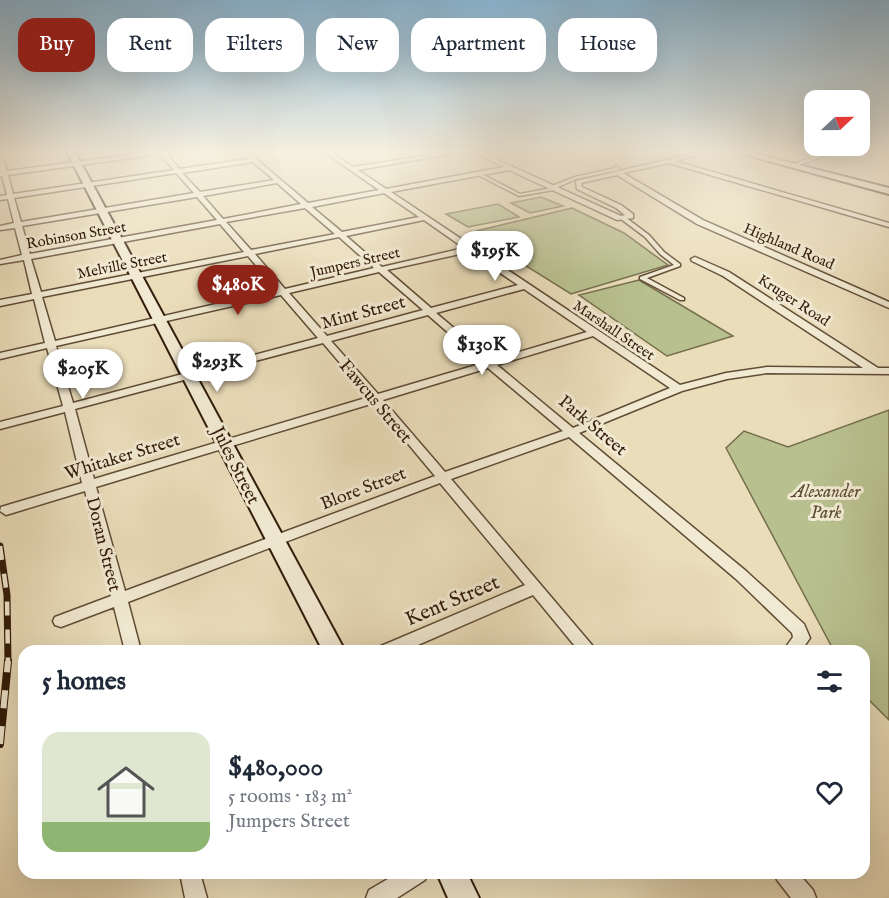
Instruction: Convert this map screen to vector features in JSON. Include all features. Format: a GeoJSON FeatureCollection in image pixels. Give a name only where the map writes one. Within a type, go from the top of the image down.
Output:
{"type":"FeatureCollection","features":[{"type":"Feature","properties":{"kind":"main road","name":"Jules Street"},"geometry":{"type":"LineString","coordinates":[[93,194],[161,319],[331,645]]}},
{"type":"Feature","properties":{"kind":"main road"},"geometry":{"type":"LineString","coordinates":[[454,879],[464,898]]}},
{"type":"Feature","properties":{"kind":"street"},"geometry":{"type":"LineString","coordinates":[[5,198],[31,194]]}},
{"type":"Feature","properties":{"kind":"street"},"geometry":{"type":"LineString","coordinates":[[0,228],[204,194]]}},
{"type":"Feature","properties":{"kind":"street","name":"Park Street"},"geometry":{"type":"LineString","coordinates":[[294,194],[491,365],[741,575],[791,620],[802,638],[796,645]]}},
{"type":"Feature","properties":{"kind":"street","name":"Robinson Street"},"geometry":{"type":"LineString","coordinates":[[0,262],[375,194]]}},
{"type":"Feature","properties":{"kind":"street","name":"Marshall Street"},"geometry":{"type":"LineString","coordinates":[[389,194],[678,389]]}},
{"type":"Feature","properties":{"kind":"street"},"geometry":{"type":"LineString","coordinates":[[569,194],[602,211],[623,218],[647,236],[678,265],[642,278],[682,299]]}},
{"type":"Feature","properties":{"kind":"street"},"geometry":{"type":"LineString","coordinates":[[587,194],[624,209],[630,216],[623,218]]}},
{"type":"Feature","properties":{"kind":"street"},"geometry":{"type":"LineString","coordinates":[[649,194],[696,226]]}},
{"type":"Feature","properties":{"kind":"street","name":"Highland Road"},"geometry":{"type":"LineString","coordinates":[[653,194],[700,222],[889,305]]}},
{"type":"Feature","properties":{"kind":"street"},"geometry":{"type":"LineString","coordinates":[[782,194],[889,225]]}},
{"type":"Feature","properties":{"kind":"street","name":"Fawcus Street"},"geometry":{"type":"LineString","coordinates":[[198,195],[376,398],[584,645]]}},
{"type":"Feature","properties":{"kind":"street","name":"Doran Street"},"geometry":{"type":"LineString","coordinates":[[5,198],[18,225],[28,257],[131,645]]}},
{"type":"Feature","properties":{"kind":"street","name":"Melville Street"},"geometry":{"type":"LineString","coordinates":[[0,303],[425,218]]}},
{"type":"Feature","properties":{"kind":"street","name":"Jumpers Street"},"geometry":{"type":"LineString","coordinates":[[0,356],[470,249]]}},
{"type":"Feature","properties":{"kind":"street","name":"Kruger Road"},"geometry":{"type":"LineString","coordinates":[[695,259],[726,273],[874,370]]}},
{"type":"Feature","properties":{"kind":"street","name":"Mint Street"},"geometry":{"type":"LineString","coordinates":[[0,426],[525,286]]}},
{"type":"Feature","properties":{"kind":"street","name":"Whitaker Street"},"geometry":{"type":"LineString","coordinates":[[6,510],[593,333]]}},
{"type":"Feature","properties":{"kind":"street","name":"Blore Street"},"geometry":{"type":"LineString","coordinates":[[62,621],[441,478],[572,432],[678,389],[726,376],[767,370],[889,370]]}},
{"type":"Feature","properties":{"kind":"street","name":"Kent Street"},"geometry":{"type":"LineString","coordinates":[[401,645],[534,588]]}},
{"type":"Feature","properties":{"kind":"street"},"geometry":{"type":"LineString","coordinates":[[191,879],[196,898]]}},
{"type":"Feature","properties":{"kind":"street"},"geometry":{"type":"LineString","coordinates":[[377,898],[408,879]]}},
{"type":"Feature","properties":{"kind":"street"},"geometry":{"type":"LineString","coordinates":[[788,879],[805,898]]}},
{"type":"Feature","properties":{"kind":"green space"},"geometry":{"type":"Polygon","coordinates":[[[541,197],[563,206],[530,213],[511,203],[541,197]]]}},
{"type":"Feature","properties":{"kind":"green space"},"geometry":{"type":"Polygon","coordinates":[[[498,204],[519,217],[468,227],[446,214],[498,204]]]}},
{"type":"Feature","properties":{"kind":"green space"},"geometry":{"type":"Polygon","coordinates":[[[572,208],[624,233],[668,265],[571,294],[472,232],[572,208]]]}},
{"type":"Feature","properties":{"kind":"green space"},"geometry":{"type":"Polygon","coordinates":[[[639,280],[733,336],[667,356],[579,295],[639,280]]]}},
{"type":"Feature","properties":{"kind":"green space","name":"Alexander Park"},"geometry":{"type":"Polygon","coordinates":[[[889,410],[889,720],[870,701],[870,645],[831,645],[726,448],[744,431],[788,447],[889,410]]]}},
{"type":"Feature","properties":{"kind":"railway"},"geometry":{"type":"LineString","coordinates":[[0,546],[7,595],[8,661]]}},
{"type":"Feature","properties":{"kind":"railway"},"geometry":{"type":"LineString","coordinates":[[0,744],[8,661]]}}]}
